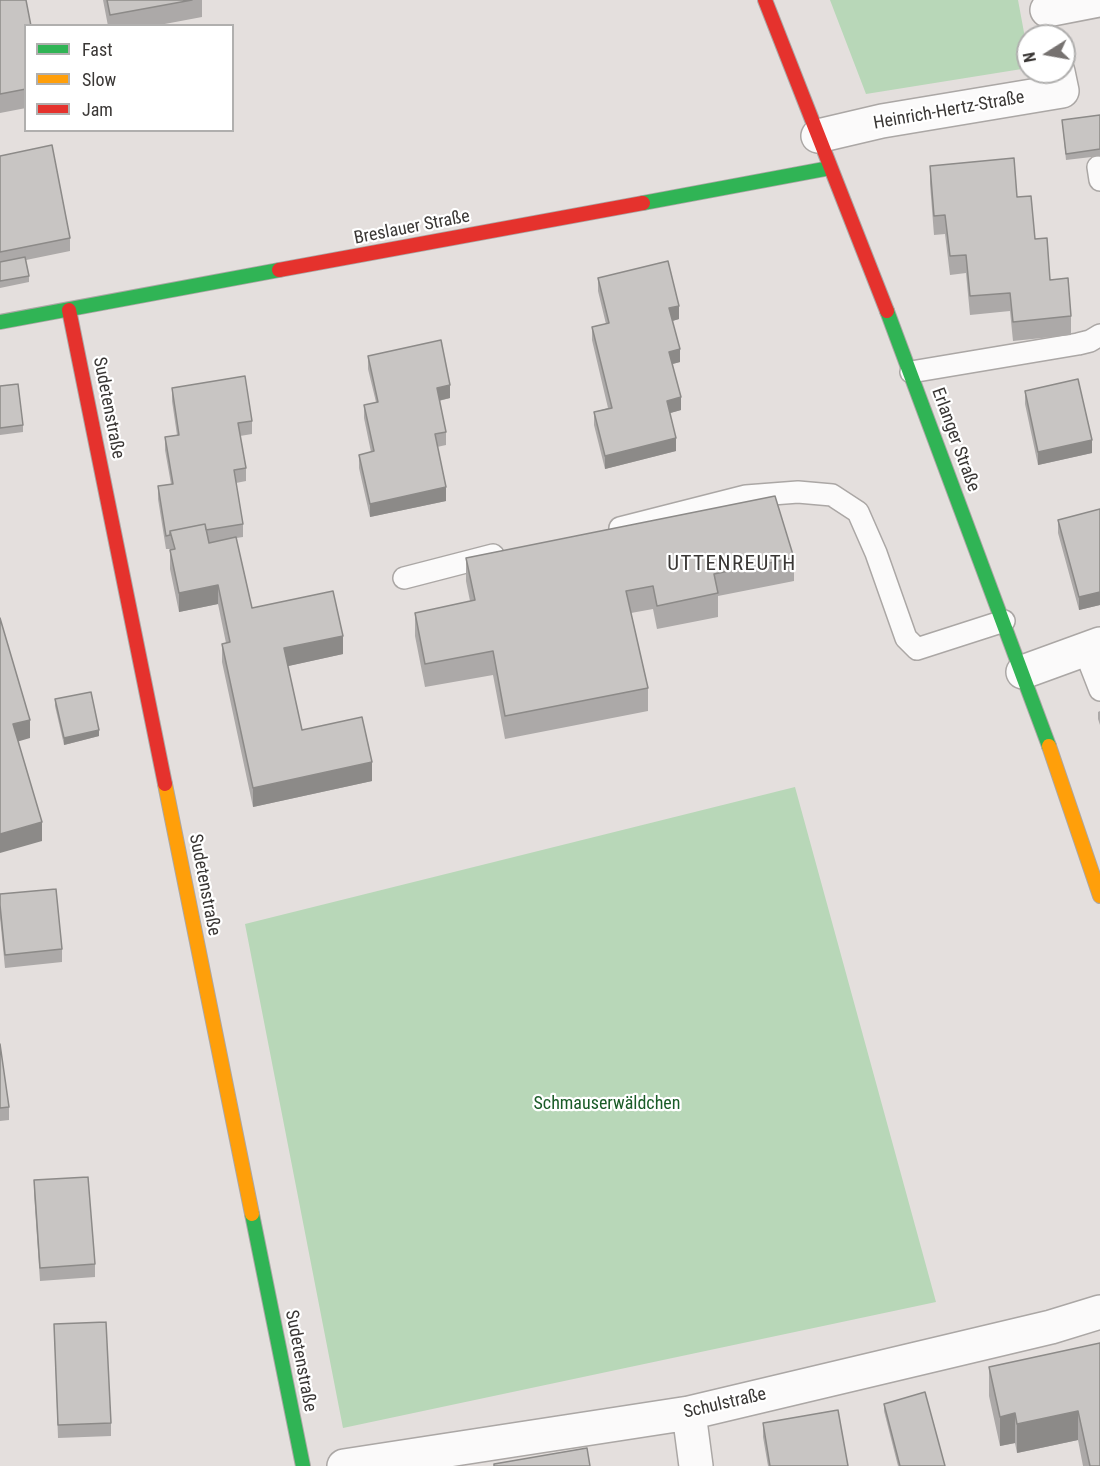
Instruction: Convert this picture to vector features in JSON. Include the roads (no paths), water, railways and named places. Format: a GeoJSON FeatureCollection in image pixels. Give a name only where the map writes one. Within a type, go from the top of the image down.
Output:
{"type":"FeatureCollection","features":[{"type":"Feature","properties":{"kind":"street","name":"Erlanger Straße"},"geometry":{"type":"LineString","coordinates":[[765,0],[911,372],[1097,873],[1100,896]]}},
{"type":"Feature","properties":{"kind":"street"},"geometry":{"type":"LineString","coordinates":[[1048,15],[1099,0]]}},
{"type":"Feature","properties":{"kind":"street","name":"Heinrich-Hertz-Straße"},"geometry":{"type":"LineString","coordinates":[[818,136],[882,121],[1062,91],[1061,84]]}},
{"type":"Feature","properties":{"kind":"street","name":"Breslauer Straße"},"geometry":{"type":"LineString","coordinates":[[0,322],[830,168]]}},
{"type":"Feature","properties":{"kind":"street","name":"Sudetenstraße"},"geometry":{"type":"LineString","coordinates":[[69,310],[303,1466]]}},
{"type":"Feature","properties":{"kind":"street"},"geometry":{"type":"LineString","coordinates":[[1023,672],[1092,646]]}},
{"type":"Feature","properties":{"kind":"street","name":"Schulstraße"},"geometry":{"type":"LineString","coordinates":[[344,1466],[689,1413],[1042,1329],[1100,1312]]}},
{"type":"Feature","properties":{"kind":"street"},"geometry":{"type":"LineString","coordinates":[[689,1413],[696,1466]]}},
{"type":"Feature","properties":{"kind":"lane"},"geometry":{"type":"LineString","coordinates":[[911,372],[1078,344],[1100,335]]}},
{"type":"Feature","properties":{"kind":"lane"},"geometry":{"type":"LineString","coordinates":[[602,531],[746,496],[798,492],[832,495],[858,512],[876,552],[906,638],[916,649],[1004,621]]}},
{"type":"Feature","properties":{"kind":"lane"},"geometry":{"type":"LineString","coordinates":[[404,578],[515,549]]}},
{"type":"Feature","properties":{"kind":"lane"},"geometry":{"type":"LineString","coordinates":[[1092,646],[1100,690]]}},
{"type":"Feature","properties":{"kind":"district","name":"UTTENREUTH"},"geometry":{"type":"Point","coordinates":[732,565]}},
{"type":"Feature","properties":{"kind":"park label","name":"Schmauserwäldchen"},"geometry":{"type":"Point","coordinates":[607,1104]}}]}
